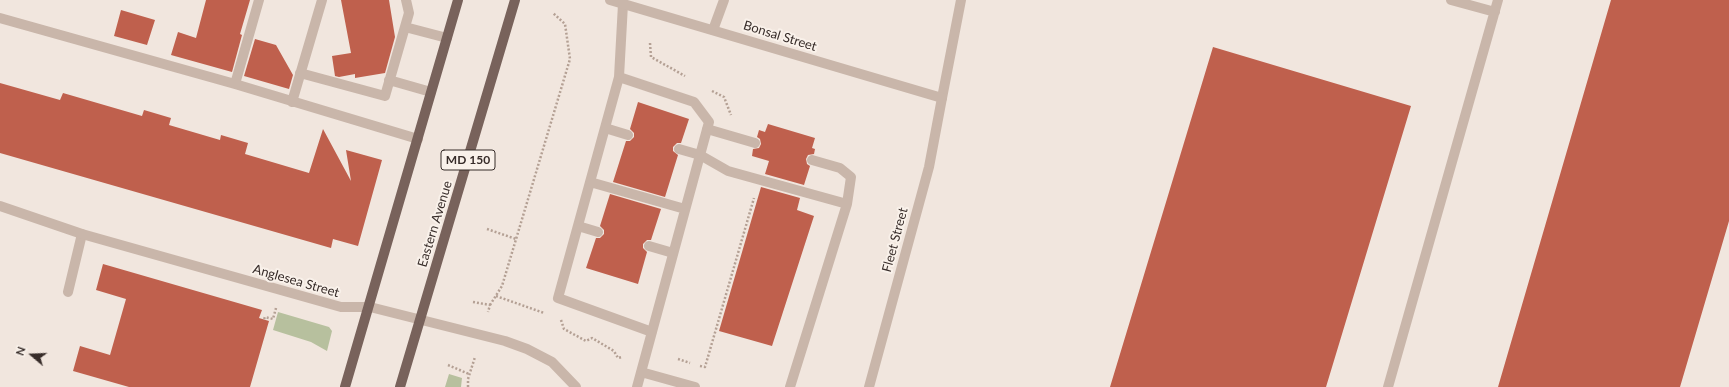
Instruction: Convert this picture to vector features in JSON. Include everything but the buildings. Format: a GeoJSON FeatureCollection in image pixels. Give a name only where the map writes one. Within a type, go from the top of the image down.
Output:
{"type":"FeatureCollection","features":[{"type":"Feature","properties":{"kind":"main road"},"geometry":{"type":"LineString","coordinates":[[345,387],[370,306],[458,0]]}},
{"type":"Feature","properties":{"kind":"main road","name":"Eastern Avenue"},"geometry":{"type":"LineString","coordinates":[[400,387],[515,0]]}},
{"type":"Feature","properties":{"kind":"street"},"geometry":{"type":"LineString","coordinates":[[235,84],[259,0]]}},
{"type":"Feature","properties":{"kind":"street"},"geometry":{"type":"LineString","coordinates":[[292,102],[322,0]]}},
{"type":"Feature","properties":{"kind":"street"},"geometry":{"type":"LineString","coordinates":[[300,73],[385,96],[409,14],[406,0]]}},
{"type":"Feature","properties":{"kind":"street","name":"Bonsal Street"},"geometry":{"type":"LineString","coordinates":[[610,0],[942,98]]}},
{"type":"Feature","properties":{"kind":"street"},"geometry":{"type":"LineString","coordinates":[[713,30],[724,0]]}},
{"type":"Feature","properties":{"kind":"street","name":"Fleet Street"},"geometry":{"type":"LineString","coordinates":[[869,387],[929,166],[961,0]]}},
{"type":"Feature","properties":{"kind":"street"},"geometry":{"type":"LineString","coordinates":[[1451,0],[1494,12]]}},
{"type":"Feature","properties":{"kind":"street"},"geometry":{"type":"LineString","coordinates":[[1388,387],[1498,0]]}},
{"type":"Feature","properties":{"kind":"street"},"geometry":{"type":"LineString","coordinates":[[623,4],[619,77],[558,298],[652,332]]}},
{"type":"Feature","properties":{"kind":"street"},"geometry":{"type":"LineString","coordinates":[[0,18],[235,84],[418,139]]}},
{"type":"Feature","properties":{"kind":"street"},"geometry":{"type":"LineString","coordinates":[[405,27],[447,38]]}},
{"type":"Feature","properties":{"kind":"street"},"geometry":{"type":"LineString","coordinates":[[619,77],[694,102],[709,122],[637,387]]}},
{"type":"Feature","properties":{"kind":"street"},"geometry":{"type":"LineString","coordinates":[[389,80],[432,92]]}},
{"type":"Feature","properties":{"kind":"street"},"geometry":{"type":"LineString","coordinates":[[605,128],[628,135]]}},
{"type":"Feature","properties":{"kind":"street"},"geometry":{"type":"LineString","coordinates":[[707,129],[755,143]]}},
{"type":"Feature","properties":{"kind":"street"},"geometry":{"type":"LineString","coordinates":[[679,149],[700,155],[728,171],[847,204]]}},
{"type":"Feature","properties":{"kind":"street"},"geometry":{"type":"LineString","coordinates":[[790,387],[847,204],[851,177],[840,168],[812,160]]}},
{"type":"Feature","properties":{"kind":"street"},"geometry":{"type":"LineString","coordinates":[[590,182],[685,209]]}},
{"type":"Feature","properties":{"kind":"street","name":"Anglesea Street"},"geometry":{"type":"LineString","coordinates":[[0,206],[82,234],[341,307],[370,306],[482,334],[527,349],[552,362],[576,387]]}},
{"type":"Feature","properties":{"kind":"street"},"geometry":{"type":"LineString","coordinates":[[578,226],[598,232]]}},
{"type":"Feature","properties":{"kind":"street"},"geometry":{"type":"LineString","coordinates":[[68,292],[82,234]]}},
{"type":"Feature","properties":{"kind":"street"},"geometry":{"type":"LineString","coordinates":[[649,246],[673,253]]}},
{"type":"Feature","properties":{"kind":"street"},"geometry":{"type":"LineString","coordinates":[[641,372],[695,387]]}},
{"type":"Feature","properties":{"kind":"path"},"geometry":{"type":"LineString","coordinates":[[488,312],[502,286],[570,59],[565,24],[553,13]]}},
{"type":"Feature","properties":{"kind":"path"},"geometry":{"type":"LineString","coordinates":[[678,359],[705,367],[755,192]]}},
{"type":"Feature","properties":{"kind":"path"},"geometry":{"type":"LineString","coordinates":[[487,229],[516,239]]}},
{"type":"Feature","properties":{"kind":"path"},"geometry":{"type":"LineString","coordinates":[[496,296],[547,314]]}},
{"type":"Feature","properties":{"kind":"path"},"geometry":{"type":"LineString","coordinates":[[473,302],[490,306]]}},
{"type":"Feature","properties":{"kind":"path"},"geometry":{"type":"LineString","coordinates":[[264,319],[265,317],[272,319],[276,308]]}},
{"type":"Feature","properties":{"kind":"path"},"geometry":{"type":"LineString","coordinates":[[554,317],[561,320],[564,329],[586,341],[592,338],[614,351],[618,358],[622,357]]}},
{"type":"Feature","properties":{"kind":"path"},"geometry":{"type":"LineString","coordinates":[[468,387],[469,374],[475,357]]}},
{"type":"Feature","properties":{"kind":"path"},"geometry":{"type":"LineString","coordinates":[[448,365],[469,374]]}},
{"type":"Feature","properties":{"kind":"green space"},"geometry":{"type":"Polygon","coordinates":[[[278,312],[329,327],[332,331],[327,351],[311,342],[273,330],[278,312]]]}},
{"type":"Feature","properties":{"kind":"green space"},"geometry":{"type":"Polygon","coordinates":[[[449,374],[462,378],[461,387],[445,387],[449,374]]]}}]}
